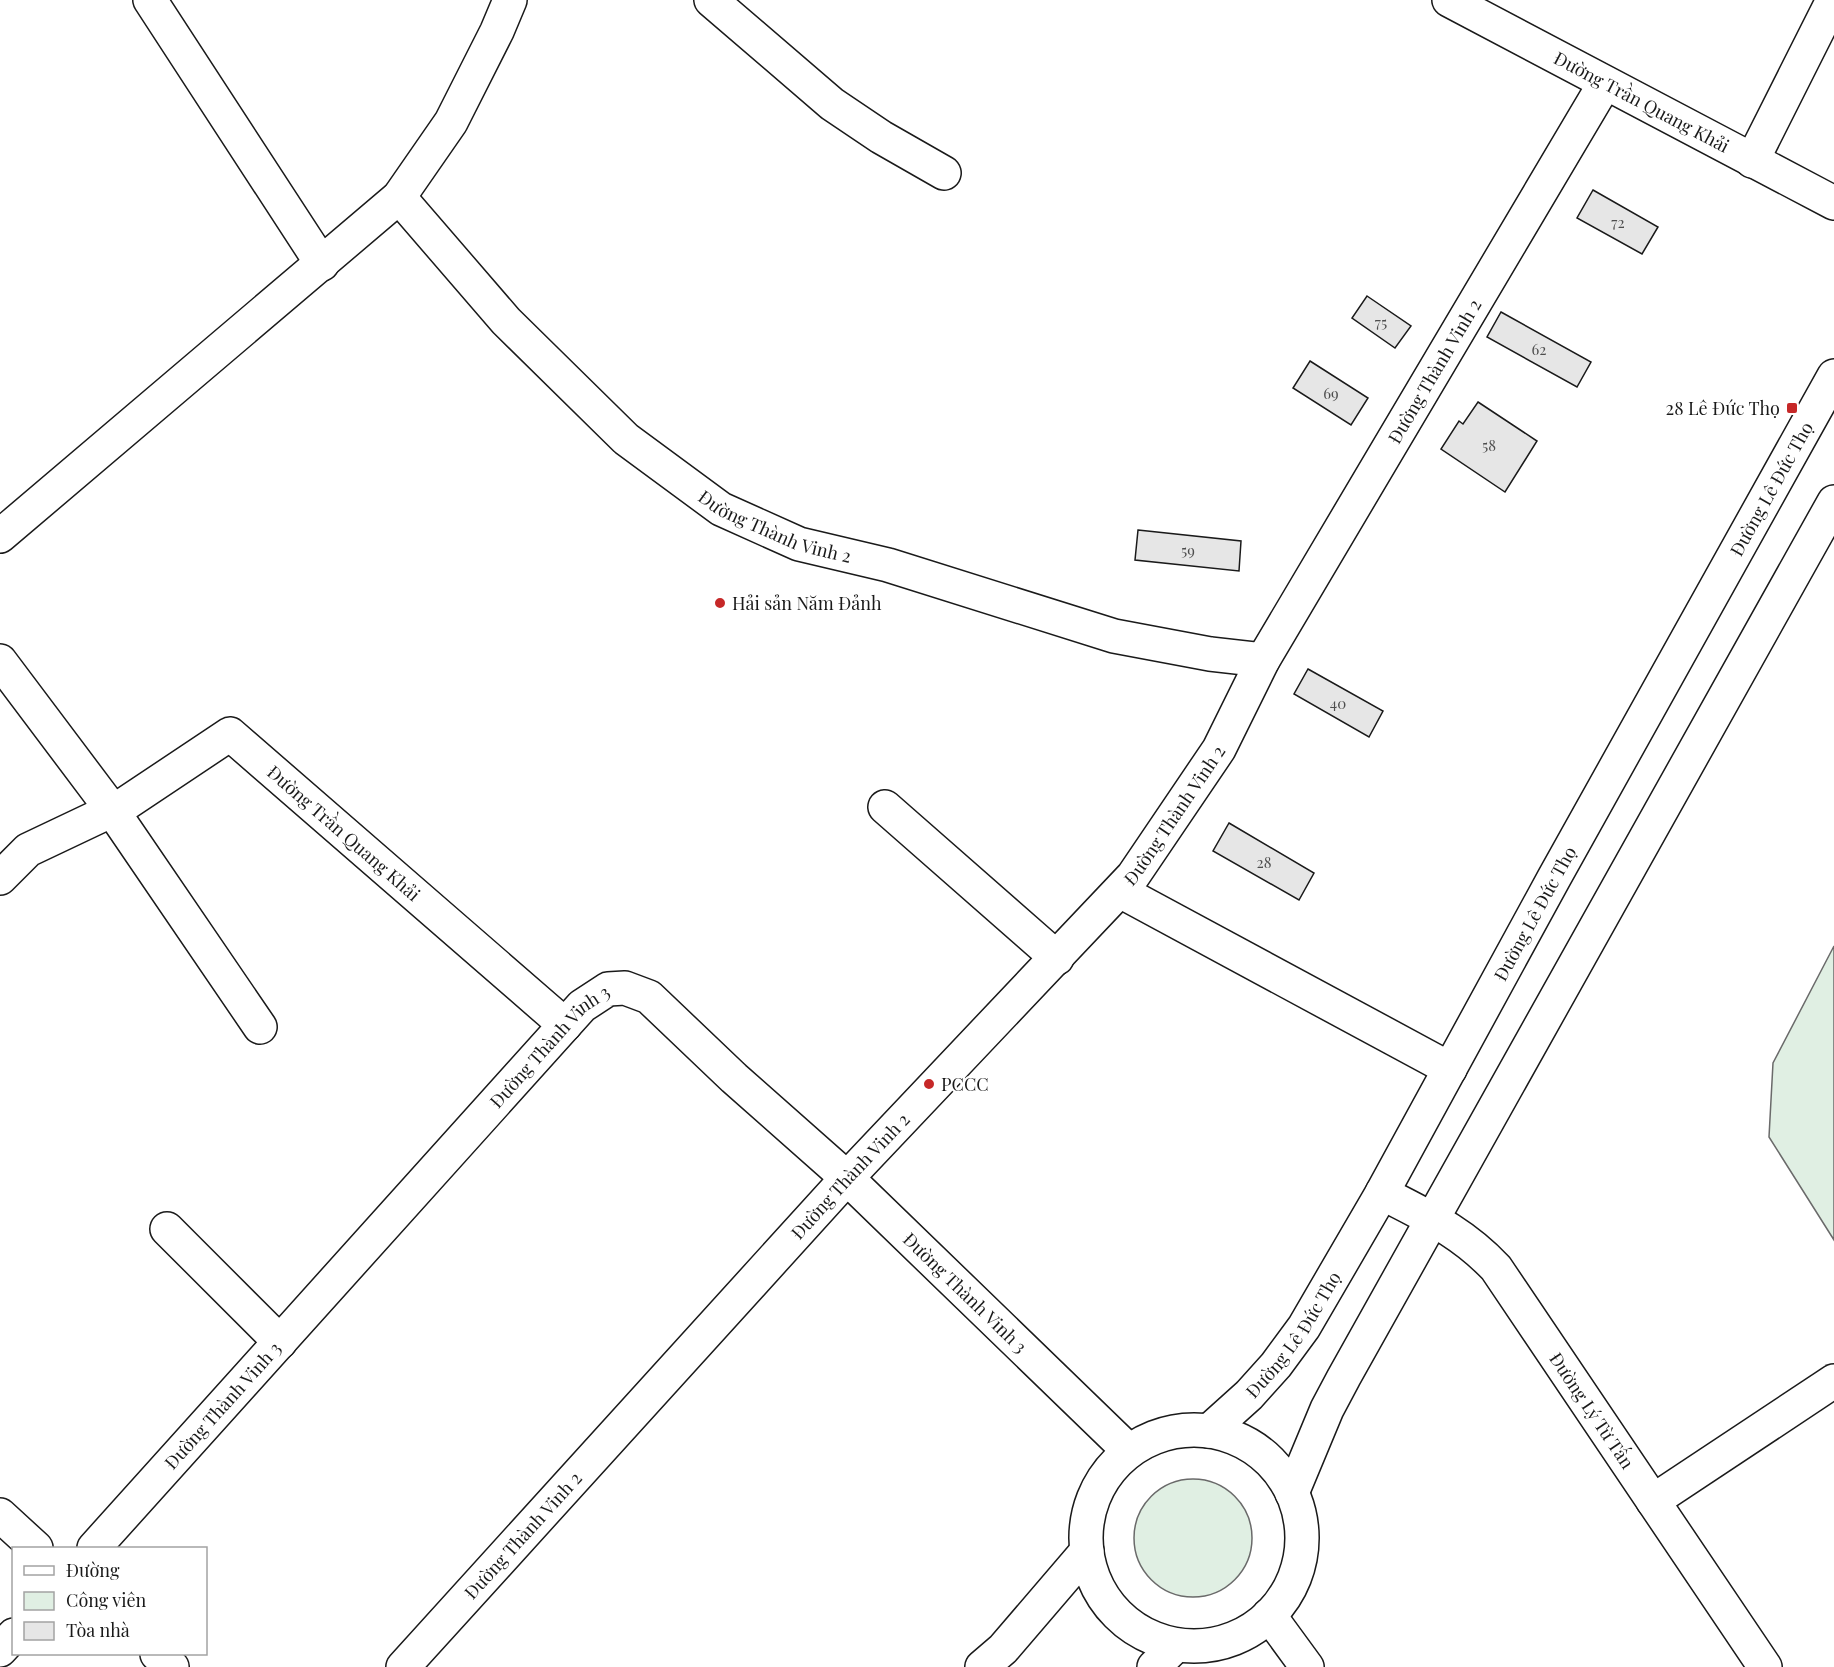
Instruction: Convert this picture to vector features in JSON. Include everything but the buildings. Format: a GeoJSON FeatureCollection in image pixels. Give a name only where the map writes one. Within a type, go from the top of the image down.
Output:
{"type":"FeatureCollection","features":[{"type":"Feature","properties":{"kind":"street"},"geometry":{"type":"LineString","coordinates":[[150,0],[322,264]]}},
{"type":"Feature","properties":{"kind":"street"},"geometry":{"type":"LineString","coordinates":[[0,536],[399,197],[451,122],[510,0]]}},
{"type":"Feature","properties":{"kind":"street"},"geometry":{"type":"LineString","coordinates":[[711,0],[832,104],[881,137],[944,173]]}},
{"type":"Feature","properties":{"kind":"street","name":"Đường Trần Quang Khải"},"geometry":{"type":"LineString","coordinates":[[1449,0],[1834,202]]}},
{"type":"Feature","properties":{"kind":"street"},"geometry":{"type":"LineString","coordinates":[[1752,161],[1833,0]]}},
{"type":"Feature","properties":{"kind":"street","name":"Đường Thành Vinh 2"},"geometry":{"type":"LineString","coordinates":[[403,1667],[847,1178],[1133,876],[1219,749],[1263,660],[1605,83]]}},
{"type":"Feature","properties":{"kind":"street","name":"Đường Thành Vinh 2"},"geometry":{"type":"LineString","coordinates":[[399,197],[506,321],[626,439],[721,509],[799,544],[888,565],[1114,636],[1210,654],[1263,660]]}},
{"type":"Feature","properties":{"kind":"street","name":"Đường Lê Đức Thọ"},"geometry":{"type":"LineString","coordinates":[[1209,1431],[1250,1395],[1304,1327],[1382,1193],[1834,376]]}},
{"type":"Feature","properties":{"kind":"street"},"geometry":{"type":"LineString","coordinates":[[1292,1493],[1333,1398],[1834,502]]}},
{"type":"Feature","properties":{"kind":"street"},"geometry":{"type":"LineString","coordinates":[[0,661],[112,810],[260,1027]]}},
{"type":"Feature","properties":{"kind":"street","name":"Đường Trần Quang Khải"},"geometry":{"type":"LineString","coordinates":[[0,878],[28,850],[125,804],[230,734],[565,1025]]}},
{"type":"Feature","properties":{"kind":"street"},"geometry":{"type":"LineString","coordinates":[[885,807],[1057,958]]}},
{"type":"Feature","properties":{"kind":"street"},"geometry":{"type":"LineString","coordinates":[[1120,891],[1450,1069]]}},
{"type":"Feature","properties":{"kind":"street","name":"Đường Thành Vinh 3"},"geometry":{"type":"LineString","coordinates":[[95,1547],[582,1006],[608,989],[625,988],[649,996],[734,1078],[847,1178],[1129,1451]]}},
{"type":"Feature","properties":{"kind":"street","name":"Đường Lý Từ Tấn"},"geometry":{"type":"LineString","coordinates":[[1382,1193],[1460,1235],[1478,1249],[1496,1268],[1765,1667]]}},
{"type":"Feature","properties":{"kind":"street"},"geometry":{"type":"LineString","coordinates":[[166,1229],[280,1342]]}},
{"type":"Feature","properties":{"kind":"street"},"geometry":{"type":"LineString","coordinates":[[1653,1501],[1834,1381]]}},
{"type":"Feature","properties":{"kind":"street"},"geometry":{"type":"LineString","coordinates":[[1181,1430],[1209,1431],[1243,1441],[1272,1463],[1292,1493],[1301,1521],[1301,1550],[1294,1579],[1280,1604],[1259,1625],[1233,1639],[1165,1656],[1143,1634],[1116,1613],[1096,1584],[1087,1551],[1087,1522],[1095,1495],[1109,1471],[1129,1451],[1154,1437],[1181,1430]]}},
{"type":"Feature","properties":{"kind":"street"},"geometry":{"type":"LineString","coordinates":[[0,1515],[35,1547]]}},
{"type":"Feature","properties":{"kind":"street"},"geometry":{"type":"LineString","coordinates":[[982,1667],[1003,1648],[1087,1551]]}},
{"type":"Feature","properties":{"kind":"street"},"geometry":{"type":"LineString","coordinates":[[1269,1615],[1307,1667]]}},
{"type":"Feature","properties":{"kind":"street"},"geometry":{"type":"LineString","coordinates":[[0,1650],[12,1637]]}},
{"type":"Feature","properties":{"kind":"street"},"geometry":{"type":"LineString","coordinates":[[159,1655],[172,1667]]}},
{"type":"Feature","properties":{"kind":"green space"},"geometry":{"type":"Polygon","coordinates":[[[1834,946],[1834,1240],[1769,1137],[1773,1063],[1834,946]]]}},
{"type":"Feature","properties":{"kind":"green space"},"geometry":{"type":"Polygon","coordinates":[[[1193,1479],[1216,1484],[1235,1496],[1247,1515],[1252,1538],[1247,1561],[1235,1580],[1216,1592],[1193,1597],[1170,1592],[1151,1580],[1139,1561],[1134,1538],[1139,1515],[1151,1496],[1170,1484],[1193,1479]]]}},
{"type":"Feature","properties":{"kind":"place","name":"28 Lê Đức Thọ"},"geometry":{"type":"Point","coordinates":[1792,408]}},
{"type":"Feature","properties":{"kind":"place","name":"Hải sản Năm Đảnh"},"geometry":{"type":"Point","coordinates":[720,603]}},
{"type":"Feature","properties":{"kind":"place","name":"PCCC"},"geometry":{"type":"Point","coordinates":[929,1084]}}]}
